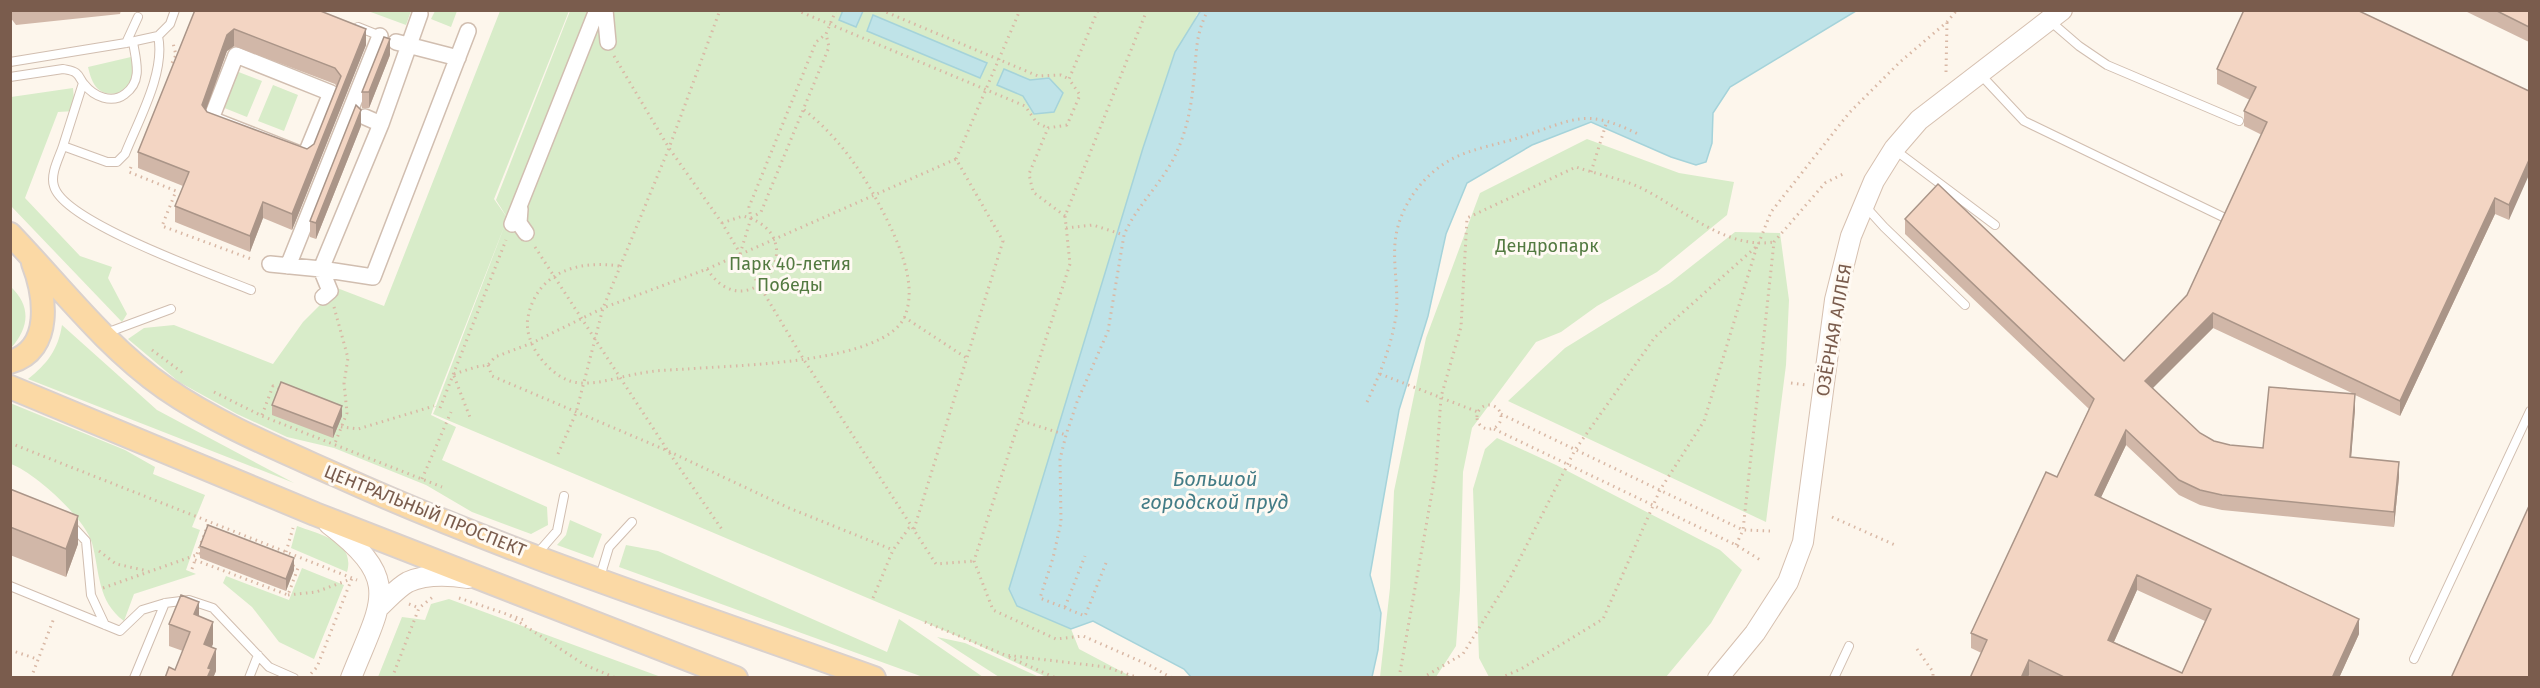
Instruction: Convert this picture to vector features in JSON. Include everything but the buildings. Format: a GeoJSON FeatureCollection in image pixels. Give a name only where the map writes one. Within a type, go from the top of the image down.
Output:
{"type":"FeatureCollection","features":[{"type":"Feature","properties":{"kind":"main road","name":"ЦЕНТРАЛЬНЫЙ ПРОСПЕКТ"},"geometry":{"type":"LineString","coordinates":[[10,234],[102,335],[164,387],[236,430],[397,503],[535,556],[873,678]]}},
{"type":"Feature","properties":{"kind":"main road","name":"ЦЕНТРАЛЬНЫЙ ПРОСПЕКТ"},"geometry":{"type":"LineString","coordinates":[[10,362],[27,353],[38,340],[43,322],[44,303],[39,279],[29,254]]}},
{"type":"Feature","properties":{"kind":"main road"},"geometry":{"type":"LineString","coordinates":[[10,387],[315,514],[492,581],[736,678]]}},
{"type":"Feature","properties":{"kind":"street"},"geometry":{"type":"LineString","coordinates":[[512,224],[597,10]]}},
{"type":"Feature","properties":{"kind":"street"},"geometry":{"type":"LineString","coordinates":[[605,10],[608,42]]}},
{"type":"Feature","properties":{"kind":"street"},"geometry":{"type":"LineString","coordinates":[[326,294],[321,268],[381,124],[403,44],[420,15]]}},
{"type":"Feature","properties":{"kind":"street","name":"ОЗЁРНАЯ АЛЛЕЯ"},"geometry":{"type":"LineString","coordinates":[[1718,678],[1755,633],[1788,582],[1803,542],[1835,300],[1851,236],[1874,181],[1894,149],[1919,120],[2056,15]]}},
{"type":"Feature","properties":{"kind":"street"},"geometry":{"type":"LineString","coordinates":[[270,264],[321,268],[373,278],[468,31]]}},
{"type":"Feature","properties":{"kind":"street"},"geometry":{"type":"LineString","coordinates":[[288,266],[380,36]]}},
{"type":"Feature","properties":{"kind":"street"},"geometry":{"type":"LineString","coordinates":[[403,44],[458,58]]}},
{"type":"Feature","properties":{"kind":"street"},"geometry":{"type":"LineString","coordinates":[[236,55],[331,93],[327,101],[306,156],[211,118],[236,55]]}},
{"type":"Feature","properties":{"kind":"street"},"geometry":{"type":"LineString","coordinates":[[365,117],[381,124]]}},
{"type":"Feature","properties":{"kind":"street"},"geometry":{"type":"LineString","coordinates":[[520,202],[519,223],[526,233]]}},
{"type":"Feature","properties":{"kind":"street"},"geometry":{"type":"LineString","coordinates":[[315,514],[357,546],[377,576],[381,594],[379,607],[351,678]]}},
{"type":"Feature","properties":{"kind":"street"},"geometry":{"type":"LineString","coordinates":[[379,607],[407,583],[423,577],[453,575],[492,581]]}},
{"type":"Feature","properties":{"kind":"lane"},"geometry":{"type":"LineString","coordinates":[[10,62],[129,43],[158,36],[170,24],[175,10]]}},
{"type":"Feature","properties":{"kind":"lane"},"geometry":{"type":"LineString","coordinates":[[2056,15],[2079,46],[2107,64],[2240,121]]}},
{"type":"Feature","properties":{"kind":"lane"},"geometry":{"type":"LineString","coordinates":[[10,77],[63,69],[76,73],[92,93],[109,99],[121,97],[132,89],[138,70],[129,43],[138,17]]}},
{"type":"Feature","properties":{"kind":"lane"},"geometry":{"type":"LineString","coordinates":[[349,23],[403,44]]}},
{"type":"Feature","properties":{"kind":"lane"},"geometry":{"type":"LineString","coordinates":[[63,146],[107,162],[117,162],[121,159],[158,71],[158,36]]}},
{"type":"Feature","properties":{"kind":"lane"},"geometry":{"type":"LineString","coordinates":[[1979,73],[2024,121],[2223,217]]}},
{"type":"Feature","properties":{"kind":"lane"},"geometry":{"type":"LineString","coordinates":[[83,83],[52,178],[58,195],[99,226],[140,246],[251,290]]}},
{"type":"Feature","properties":{"kind":"lane"},"geometry":{"type":"LineString","coordinates":[[1894,149],[1995,225]]}},
{"type":"Feature","properties":{"kind":"lane"},"geometry":{"type":"LineString","coordinates":[[1864,204],[1884,227],[1965,305]]}},
{"type":"Feature","properties":{"kind":"lane"},"geometry":{"type":"LineString","coordinates":[[102,335],[171,309]]}},
{"type":"Feature","properties":{"kind":"lane"},"geometry":{"type":"LineString","coordinates":[[2414,659],[2529,411]]}},
{"type":"Feature","properties":{"kind":"lane"},"geometry":{"type":"LineString","coordinates":[[535,556],[557,531],[564,496]]}},
{"type":"Feature","properties":{"kind":"lane"},"geometry":{"type":"LineString","coordinates":[[64,517],[86,541],[91,595],[105,625]]}},
{"type":"Feature","properties":{"kind":"lane"},"geometry":{"type":"LineString","coordinates":[[600,579],[609,547],[632,522]]}},
{"type":"Feature","properties":{"kind":"lane"},"geometry":{"type":"LineString","coordinates":[[10,586],[120,631],[142,610],[165,603],[189,600],[213,608],[269,667],[294,678]]}},
{"type":"Feature","properties":{"kind":"lane"},"geometry":{"type":"LineString","coordinates":[[134,678],[165,603]]}},
{"type":"Feature","properties":{"kind":"lane"},"geometry":{"type":"LineString","coordinates":[[1833,678],[1849,646]]}},
{"type":"Feature","properties":{"kind":"lane"},"geometry":{"type":"LineString","coordinates":[[249,678],[258,655]]}},
{"type":"Feature","properties":{"kind":"path"},"geometry":{"type":"LineString","coordinates":[[558,454],[576,413],[603,308],[669,148],[720,10]]}},
{"type":"Feature","properties":{"kind":"path"},"geometry":{"type":"LineString","coordinates":[[796,10],[1025,106],[1037,123],[1047,128],[1067,125],[1080,95],[1069,79],[1061,75],[1038,76],[881,10]]}},
{"type":"Feature","properties":{"kind":"path"},"geometry":{"type":"LineString","coordinates":[[741,254],[751,218],[748,207],[816,42],[826,34],[836,10]]}},
{"type":"Feature","properties":{"kind":"path"},"geometry":{"type":"LineString","coordinates":[[488,366],[495,357],[532,343],[603,308],[774,241],[956,159],[1020,10]]}},
{"type":"Feature","properties":{"kind":"path"},"geometry":{"type":"LineString","coordinates":[[1069,79],[1098,10]]}},
{"type":"Feature","properties":{"kind":"path"},"geometry":{"type":"LineString","coordinates":[[1147,10],[1065,216],[1070,264],[974,561],[993,610],[1056,639],[1083,636],[1149,665],[1172,678]]}},
{"type":"Feature","properties":{"kind":"path"},"geometry":{"type":"LineString","coordinates":[[1106,563],[1085,616],[1040,598],[1053,558],[1061,522],[1060,459],[1066,435],[1077,402],[1108,331],[1124,235],[1129,222],[1158,186],[1178,150],[1190,111],[1199,26],[1208,10]]}},
{"type":"Feature","properties":{"kind":"path"},"geometry":{"type":"LineString","coordinates":[[1500,678],[1521,669],[1603,619],[1660,490],[1704,421],[1758,245],[1771,212],[1849,113],[1957,10]]}},
{"type":"Feature","properties":{"kind":"path"},"geometry":{"type":"LineString","coordinates":[[1946,72],[1947,22]]}},
{"type":"Feature","properties":{"kind":"path"},"geometry":{"type":"LineString","coordinates":[[170,24],[176,55],[171,65]]}},
{"type":"Feature","properties":{"kind":"path"},"geometry":{"type":"LineString","coordinates":[[751,218],[761,212],[829,47],[826,34]]}},
{"type":"Feature","properties":{"kind":"path"},"geometry":{"type":"LineString","coordinates":[[621,70],[669,148],[722,224],[804,360],[936,564],[974,561]]}},
{"type":"Feature","properties":{"kind":"path"},"geometry":{"type":"LineString","coordinates":[[619,266],[598,263],[580,266],[554,276],[543,285],[532,300],[527,321],[532,343],[542,360],[554,372],[571,381],[585,383],[645,372],[804,360],[869,345],[889,334],[904,317],[909,298],[908,274],[896,239],[860,170],[825,126],[803,109]]}},
{"type":"Feature","properties":{"kind":"path"},"geometry":{"type":"LineString","coordinates":[[1366,402],[1380,374],[1390,346],[1396,314],[1395,241],[1405,209],[1414,192],[1430,173],[1454,158],[1501,144],[1560,122],[1596,118],[1638,134]]}},
{"type":"Feature","properties":{"kind":"path"},"geometry":{"type":"LineString","coordinates":[[1590,172],[1607,121]]}},
{"type":"Feature","properties":{"kind":"path"},"geometry":{"type":"LineString","coordinates":[[1047,128],[1029,174],[1033,192],[1065,216]]}},
{"type":"Feature","properties":{"kind":"path"},"geometry":{"type":"LineString","coordinates":[[914,529],[1003,241],[956,159]]}},
{"type":"Feature","properties":{"kind":"path"},"geometry":{"type":"LineString","coordinates":[[134,161],[129,172],[176,190],[162,226],[261,263],[270,264]]}},
{"type":"Feature","properties":{"kind":"path"},"geometry":{"type":"LineString","coordinates":[[1399,678],[1436,470],[1441,397],[1461,327],[1467,218],[1576,167],[1637,186],[1718,232],[1758,245],[1774,242]]}},
{"type":"Feature","properties":{"kind":"path"},"geometry":{"type":"LineString","coordinates":[[1736,545],[1743,530],[1774,242],[1825,183],[1843,174]]}},
{"type":"Feature","properties":{"kind":"path"},"geometry":{"type":"LineString","coordinates":[[707,269],[722,286],[744,291],[760,284],[772,272],[776,262],[774,241],[768,230],[751,218],[734,217],[722,224]]}},
{"type":"Feature","properties":{"kind":"path"},"geometry":{"type":"LineString","coordinates":[[440,408],[512,224]]}},
{"type":"Feature","properties":{"kind":"path"},"geometry":{"type":"LineString","coordinates":[[1066,228],[1093,225],[1124,235]]}},
{"type":"Feature","properties":{"kind":"path"},"geometry":{"type":"LineString","coordinates":[[1422,678],[1463,654],[1511,576],[1575,450],[1654,337],[1758,245]]}},
{"type":"Feature","properties":{"kind":"path"},"geometry":{"type":"LineString","coordinates":[[535,248],[723,531]]}},
{"type":"Feature","properties":{"kind":"path"},"geometry":{"type":"LineString","coordinates":[[326,294],[348,358],[344,383],[346,413],[335,444]]}},
{"type":"Feature","properties":{"kind":"path"},"geometry":{"type":"LineString","coordinates":[[904,317],[968,359]]}},
{"type":"Feature","properties":{"kind":"path"},"geometry":{"type":"LineString","coordinates":[[151,349],[189,378]]}},
{"type":"Feature","properties":{"kind":"path"},"geometry":{"type":"LineString","coordinates":[[454,374],[476,366],[488,366]]}},
{"type":"Feature","properties":{"kind":"path"},"geometry":{"type":"LineString","coordinates":[[488,366],[492,376],[668,451],[789,508],[893,550]]}},
{"type":"Feature","properties":{"kind":"path"},"geometry":{"type":"LineString","coordinates":[[454,374],[471,420]]}},
{"type":"Feature","properties":{"kind":"path"},"geometry":{"type":"LineString","coordinates":[[1380,374],[1478,412]]}},
{"type":"Feature","properties":{"kind":"path"},"geometry":{"type":"LineString","coordinates":[[262,416],[273,386],[283,390]]}},
{"type":"Feature","properties":{"kind":"path"},"geometry":{"type":"LineString","coordinates":[[209,390],[262,416],[442,487]]}},
{"type":"Feature","properties":{"kind":"path"},"geometry":{"type":"LineString","coordinates":[[1478,412],[1487,405],[1493,405],[1501,414],[1743,530],[1770,531]]}},
{"type":"Feature","properties":{"kind":"path"},"geometry":{"type":"LineString","coordinates":[[328,423],[339,428],[358,429],[434,406]]}},
{"type":"Feature","properties":{"kind":"path"},"geometry":{"type":"LineString","coordinates":[[336,409],[346,413]]}},
{"type":"Feature","properties":{"kind":"path"},"geometry":{"type":"LineString","coordinates":[[423,478],[452,412]]}},
{"type":"Feature","properties":{"kind":"path"},"geometry":{"type":"LineString","coordinates":[[1478,412],[1479,424],[1488,430],[1499,425],[1501,414]]}},
{"type":"Feature","properties":{"kind":"path"},"geometry":{"type":"LineString","coordinates":[[337,417],[330,434],[339,428]]}},
{"type":"Feature","properties":{"kind":"path"},"geometry":{"type":"LineString","coordinates":[[1021,421],[1066,435]]}},
{"type":"Feature","properties":{"kind":"path"},"geometry":{"type":"LineString","coordinates":[[1494,429],[1654,504],[1736,545],[1762,561]]}},
{"type":"Feature","properties":{"kind":"path"},"geometry":{"type":"LineString","coordinates":[[10,443],[352,578]]}},
{"type":"Feature","properties":{"kind":"path"},"geometry":{"type":"LineString","coordinates":[[1832,516],[1895,545]]}},
{"type":"Feature","properties":{"kind":"path"},"geometry":{"type":"LineString","coordinates":[[192,569],[209,522]]}},
{"type":"Feature","properties":{"kind":"path"},"geometry":{"type":"LineString","coordinates":[[286,552],[294,524]]}},
{"type":"Feature","properties":{"kind":"path"},"geometry":{"type":"LineString","coordinates":[[873,598],[893,550],[909,528],[914,529]]}},
{"type":"Feature","properties":{"kind":"path"},"geometry":{"type":"LineString","coordinates":[[205,532],[215,537]]}},
{"type":"Feature","properties":{"kind":"path"},"geometry":{"type":"LineString","coordinates":[[86,541],[116,564],[148,571]]}},
{"type":"Feature","properties":{"kind":"path"},"geometry":{"type":"LineString","coordinates":[[91,595],[109,585],[202,553]]}},
{"type":"Feature","properties":{"kind":"path"},"geometry":{"type":"LineString","coordinates":[[1065,608],[1085,556]]}},
{"type":"Feature","properties":{"kind":"path"},"geometry":{"type":"LineString","coordinates":[[195,560],[288,595],[316,592],[352,578]]}},
{"type":"Feature","properties":{"kind":"path"},"geometry":{"type":"LineString","coordinates":[[288,564],[298,568],[288,595]]}},
{"type":"Feature","properties":{"kind":"path"},"geometry":{"type":"LineString","coordinates":[[307,678],[317,667],[352,578]]}},
{"type":"Feature","properties":{"kind":"path"},"geometry":{"type":"LineString","coordinates":[[392,678],[419,608],[439,592]]}},
{"type":"Feature","properties":{"kind":"path"},"geometry":{"type":"LineString","coordinates":[[450,595],[535,624]]}},
{"type":"Feature","properties":{"kind":"path"},"geometry":{"type":"LineString","coordinates":[[31,678],[58,606]]}},
{"type":"Feature","properties":{"kind":"path"},"geometry":{"type":"LineString","coordinates":[[503,612],[585,665],[616,678]]}},
{"type":"Feature","properties":{"kind":"path"},"geometry":{"type":"LineString","coordinates":[[925,622],[1056,678]]}},
{"type":"Feature","properties":{"kind":"path"},"geometry":{"type":"LineString","coordinates":[[1917,649],[1933,672],[1933,678]]}},
{"type":"Feature","properties":{"kind":"path"},"geometry":{"type":"LineString","coordinates":[[10,650],[37,659]]}},
{"type":"Feature","properties":{"kind":"path"},"geometry":{"type":"LineString","coordinates":[[1005,655],[1106,667],[1139,678]]}},
{"type":"Feature","properties":{"kind":"green space"},"geometry":{"type":"Polygon","coordinates":[[[411,10],[406,25],[368,11],[411,10]]]}},
{"type":"Feature","properties":{"kind":"green space"},"geometry":{"type":"Polygon","coordinates":[[[435,11],[457,11],[451,27],[431,19],[435,11]]]}},
{"type":"Feature","properties":{"kind":"green space","name":"Парк 40-летия Победы"},"geometry":{"type":"Polygon","coordinates":[[[500,11],[569,11],[494,199],[508,219],[496,200],[570,11],[1201,11],[1197,14],[1143,148],[1009,589],[1017,606],[1071,629],[1079,649],[1132,677],[1046,677],[976,644],[433,414],[436,407],[434,406],[431,415],[456,427],[442,460],[547,507],[548,525],[531,534],[472,512],[426,485],[334,448],[287,437],[237,414],[179,382],[128,339],[144,328],[174,325],[273,364],[303,322],[337,288],[384,306],[500,11]],[[506,222],[434,406],[436,406],[506,222]]]}},
{"type":"Feature","properties":{"kind":"green space"},"geometry":{"type":"Polygon","coordinates":[[[131,57],[133,75],[125,89],[112,94],[98,89],[88,67],[131,57]]]}},
{"type":"Feature","properties":{"kind":"green space"},"geometry":{"type":"Polygon","coordinates":[[[236,71],[262,81],[247,117],[222,107],[236,71]]]}},
{"type":"Feature","properties":{"kind":"green space"},"geometry":{"type":"Polygon","coordinates":[[[273,85],[298,95],[284,131],[258,121],[273,85]]]}},
{"type":"Feature","properties":{"kind":"green space"},"geometry":{"type":"Polygon","coordinates":[[[73,88],[75,111],[58,112],[25,198],[80,256],[112,267],[108,278],[127,314],[122,322],[11,206],[11,97],[73,88]]]}},
{"type":"Feature","properties":{"kind":"green space","name":"Дендропарк"},"geometry":{"type":"Polygon","coordinates":[[[1587,139],[1679,173],[1734,182],[1727,215],[1657,272],[1597,306],[1561,332],[1536,342],[1472,428],[1463,472],[1456,646],[1436,677],[1380,677],[1390,588],[1394,491],[1426,338],[1480,193],[1587,139]]]}},
{"type":"Feature","properties":{"kind":"green space"},"geometry":{"type":"Polygon","coordinates":[[[1735,232],[1780,233],[1789,300],[1786,365],[1766,522],[1508,401],[1565,348],[1670,283],[1735,232]]]}},
{"type":"Feature","properties":{"kind":"green space"},"geometry":{"type":"Polygon","coordinates":[[[10,286],[22,301],[26,317],[22,333],[11,348],[10,286]]]}},
{"type":"Feature","properties":{"kind":"green space"},"geometry":{"type":"Polygon","coordinates":[[[62,325],[157,410],[294,483],[28,379],[51,356],[58,342],[62,325]]]}},
{"type":"Feature","properties":{"kind":"green space"},"geometry":{"type":"Polygon","coordinates":[[[10,403],[125,450],[155,467],[153,474],[205,495],[192,527],[200,530],[186,570],[196,574],[134,594],[124,621],[115,613],[104,595],[92,543],[79,521],[45,486],[33,476],[11,464],[10,403]]]}},
{"type":"Feature","properties":{"kind":"green space"},"geometry":{"type":"Polygon","coordinates":[[[1497,438],[1556,465],[1720,550],[1742,570],[1711,623],[1666,677],[1489,677],[1479,658],[1473,489],[1485,449],[1497,438]]]}},
{"type":"Feature","properties":{"kind":"green space"},"geometry":{"type":"Polygon","coordinates":[[[570,520],[602,534],[593,558],[557,545],[566,535],[570,520]]]}},
{"type":"Feature","properties":{"kind":"green space"},"geometry":{"type":"Polygon","coordinates":[[[297,526],[333,540],[341,546],[348,561],[347,572],[291,548],[297,526]]]}},
{"type":"Feature","properties":{"kind":"green space"},"geometry":{"type":"Polygon","coordinates":[[[626,545],[658,551],[887,652],[899,619],[983,677],[923,677],[619,567],[626,545]]]}},
{"type":"Feature","properties":{"kind":"green space"},"geometry":{"type":"Polygon","coordinates":[[[302,568],[344,585],[314,659],[279,642],[252,607],[223,583],[226,576],[289,600],[302,568]]]}},
{"type":"Feature","properties":{"kind":"green space"},"geometry":{"type":"Polygon","coordinates":[[[449,599],[661,677],[378,677],[402,617],[425,620],[431,604],[449,599]]]}},
{"type":"Feature","properties":{"kind":"green space"},"geometry":{"type":"Polygon","coordinates":[[[937,637],[965,643],[1039,677],[999,677],[937,637]]]}},
{"type":"Feature","properties":{"kind":"water"},"geometry":{"type":"Polygon","coordinates":[[[843,10],[863,11],[856,27],[839,20],[843,10]]]}},
{"type":"Feature","properties":{"kind":"water","name":"Большой городской пруд"},"geometry":{"type":"Polygon","coordinates":[[[1201,10],[1856,11],[1730,87],[1713,113],[1712,143],[1706,162],[1696,165],[1671,157],[1591,122],[1532,145],[1467,183],[1446,234],[1428,316],[1399,410],[1370,575],[1381,613],[1378,650],[1372,677],[1191,677],[1184,669],[1093,621],[1071,629],[1017,606],[1009,589],[1143,148],[1175,52],[1201,10]]]}},
{"type":"Feature","properties":{"kind":"water"},"geometry":{"type":"Polygon","coordinates":[[[873,15],[987,63],[980,78],[867,31],[873,15]]]}},
{"type":"Feature","properties":{"kind":"water"},"geometry":{"type":"Polygon","coordinates":[[[1004,69],[1030,80],[1049,78],[1063,93],[1054,112],[1034,114],[1023,96],[997,85],[1004,69]]]}}]}
